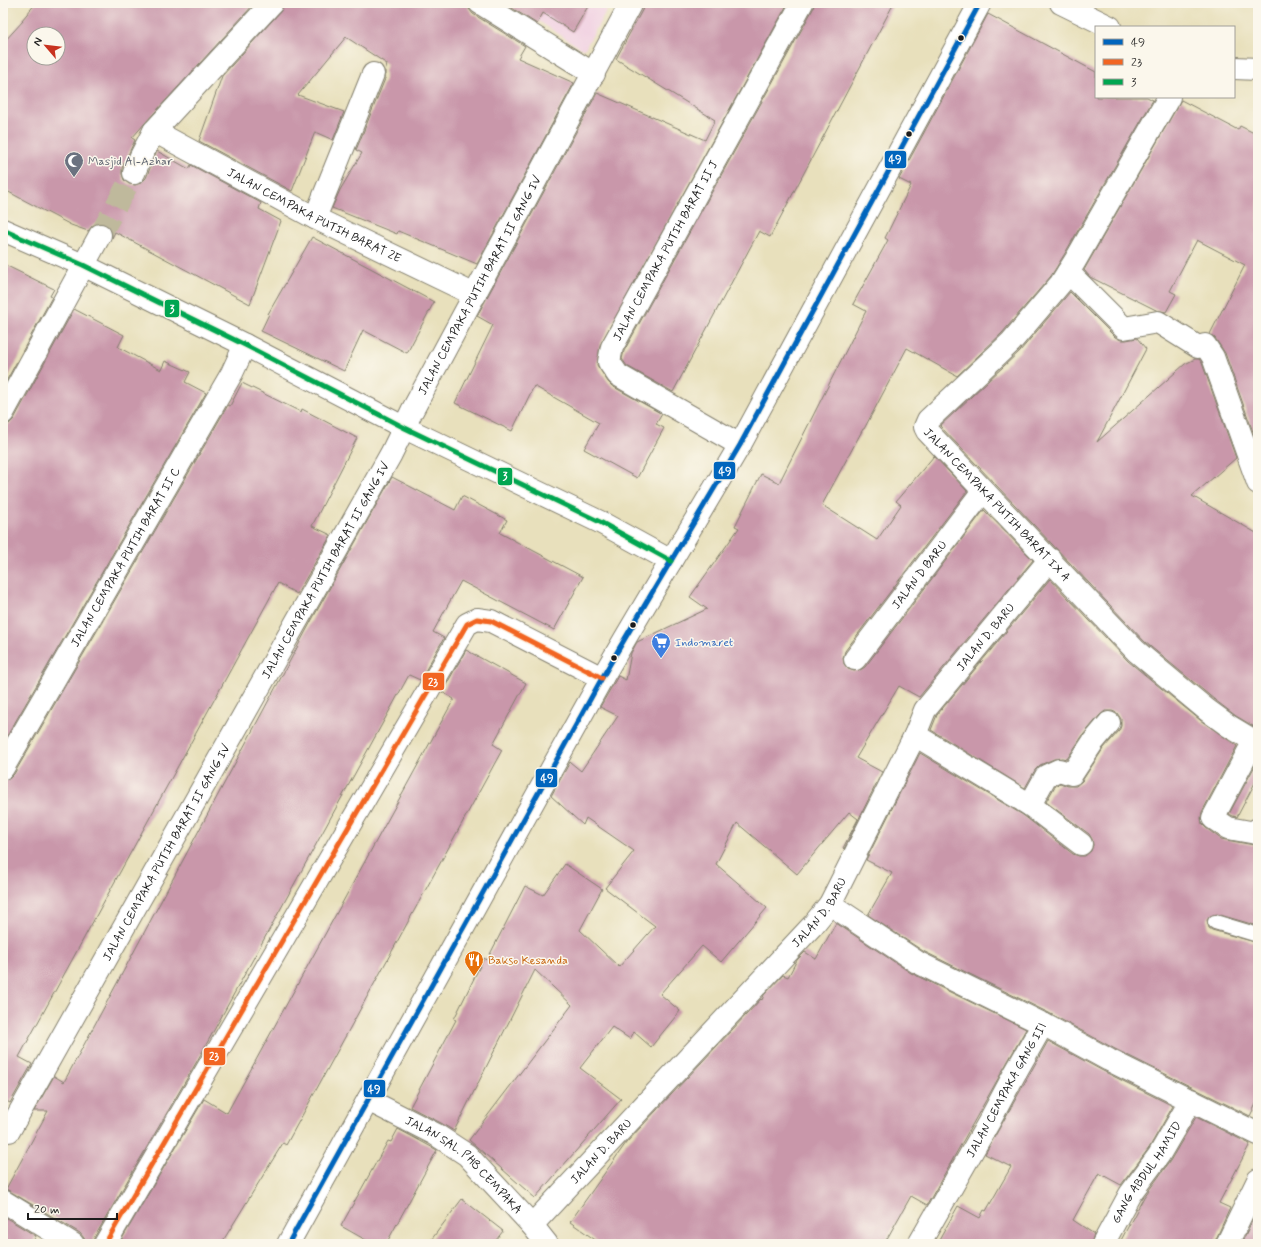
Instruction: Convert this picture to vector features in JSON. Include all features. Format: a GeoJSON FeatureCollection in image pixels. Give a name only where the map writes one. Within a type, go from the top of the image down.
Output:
{"type":"FeatureCollection","features":[{"type":"Feature","properties":{"kind":"street"},"geometry":{"type":"LineString","coordinates":[[134,173],[154,131],[272,3]]}},
{"type":"Feature","properties":{"kind":"street"},"geometry":{"type":"LineString","coordinates":[[480,3],[594,74]]}},
{"type":"Feature","properties":{"kind":"street","name":"JALAN CEMPAKA PUTIH BARAT II GANG IV"},"geometry":{"type":"LineString","coordinates":[[5,1134],[404,428],[632,3]]}},
{"type":"Feature","properties":{"kind":"street","name":"JALAN CEMPAKA PUTIH BARAT II J"},"geometry":{"type":"LineString","coordinates":[[740,445],[618,375],[609,362],[612,347],[802,3]]}},
{"type":"Feature","properties":{"kind":"street"},"geometry":{"type":"LineString","coordinates":[[288,1244],[602,678],[740,445],[980,3]]}},
{"type":"Feature","properties":{"kind":"street"},"geometry":{"type":"LineString","coordinates":[[1060,3],[1108,26]]}},
{"type":"Feature","properties":{"kind":"street"},"geometry":{"type":"LineString","coordinates":[[1235,68],[1258,69]]}},
{"type":"Feature","properties":{"kind":"street"},"geometry":{"type":"LineString","coordinates":[[315,218],[373,74]]}},
{"type":"Feature","properties":{"kind":"street","name":"JALAN CEMPAKA PUTIH BARAT IX A"},"geometry":{"type":"LineString","coordinates":[[1168,98],[1061,283],[1012,342],[926,423],[925,426],[927,431],[983,491],[1050,559],[1136,651],[1229,726],[1254,741],[1213,818],[1228,828],[1256,833],[1258,829]]}},
{"type":"Feature","properties":{"kind":"street","name":"JALAN CEMPAKA PUTIH BARAT 2E"},"geometry":{"type":"LineString","coordinates":[[154,131],[315,218],[475,295]]}},
{"type":"Feature","properties":{"kind":"street"},"geometry":{"type":"LineString","coordinates":[[3,230],[83,265],[245,345],[404,428],[600,522],[671,561]]}},
{"type":"Feature","properties":{"kind":"street"},"geometry":{"type":"LineString","coordinates":[[3,413],[100,235]]}},
{"type":"Feature","properties":{"kind":"street"},"geometry":{"type":"LineString","coordinates":[[1068,272],[1124,328],[1158,322],[1198,347],[1205,346],[1213,357],[1258,483]]}},
{"type":"Feature","properties":{"kind":"street","name":"JALAN CEMPAKA PUTIH BARAT II C"},"geometry":{"type":"LineString","coordinates":[[3,768],[232,373],[245,345]]}},
{"type":"Feature","properties":{"kind":"street","name":"JALAN D BARU"},"geometry":{"type":"LineString","coordinates":[[855,659],[983,491]]}},
{"type":"Feature","properties":{"kind":"street","name":"JALAN D. BARU"},"geometry":{"type":"LineString","coordinates":[[532,1225],[813,925],[830,904],[915,735],[925,710],[1050,559]]}},
{"type":"Feature","properties":{"kind":"street"},"geometry":{"type":"LineString","coordinates":[[105,1244],[467,624],[477,619],[491,621],[602,678]]}},
{"type":"Feature","properties":{"kind":"street"},"geometry":{"type":"LineString","coordinates":[[1030,805],[1046,776],[1059,770],[1072,774],[1093,742],[1109,723]]}},
{"type":"Feature","properties":{"kind":"street"},"geometry":{"type":"LineString","coordinates":[[915,735],[1030,805],[1081,844]]}},
{"type":"Feature","properties":{"kind":"street","name":"JALAN CEMPAKA GANG III"},"geometry":{"type":"LineString","coordinates":[[830,904],[917,962],[1043,1024],[919,1244]]}},
{"type":"Feature","properties":{"kind":"street"},"geometry":{"type":"LineString","coordinates":[[1043,1024],[1077,1043],[1258,1134]]}},
{"type":"Feature","properties":{"kind":"street","name":"JALAN SAL. PHB CEMPAKA"},"geometry":{"type":"LineString","coordinates":[[368,1100],[434,1134],[467,1155],[532,1225],[547,1244]]}},
{"type":"Feature","properties":{"kind":"street","name":"GANG ABDUL HAMID"},"geometry":{"type":"LineString","coordinates":[[1103,1244],[1130,1194],[1159,1155],[1191,1100]]}},
{"type":"Feature","properties":{"kind":"street"},"geometry":{"type":"LineString","coordinates":[[1227,1244],[1258,1180]]}},
{"type":"Feature","properties":{"kind":"street"},"geometry":{"type":"LineString","coordinates":[[3,1201],[73,1244]]}},
{"type":"Feature","properties":{"kind":"lane"},"geometry":{"type":"LineString","coordinates":[[1215,922],[1258,935]]}},
{"type":"Feature","properties":{"kind":"shaded area"},"geometry":{"type":"Polygon","coordinates":[[[510,3],[611,3],[584,50],[510,3]]]}},
{"type":"Feature","properties":{"kind":"building"},"geometry":{"type":"Polygon","coordinates":[[[36,3],[255,3],[132,138],[135,140],[122,168],[124,180],[129,184],[135,185],[141,183],[146,178],[157,151],[189,169],[191,165],[261,203],[259,209],[281,221],[250,304],[115,232],[112,238],[111,229],[106,224],[94,224],[88,231],[71,225],[3,189],[3,43],[23,21],[22,20],[36,3]]]}},
{"type":"Feature","properties":{"kind":"building"},"geometry":{"type":"Polygon","coordinates":[[[284,3],[468,3],[469,9],[473,14],[525,46],[518,58],[574,83],[477,264],[398,231],[397,234],[332,208],[340,190],[362,153],[356,150],[385,79],[387,64],[346,37],[298,95],[344,112],[333,140],[315,132],[292,191],[199,141],[222,76],[281,11],[284,3]]]}},
{"type":"Feature","properties":{"kind":"building"},"geometry":{"type":"Polygon","coordinates":[[[504,3],[590,3],[573,32],[543,13],[537,24],[504,3]]]}},
{"type":"Feature","properties":{"kind":"building"},"geometry":{"type":"Polygon","coordinates":[[[646,3],[788,3],[600,345],[597,365],[608,382],[612,386],[662,414],[656,424],[664,428],[637,478],[584,449],[599,423],[534,386],[512,431],[455,403],[493,325],[477,316],[597,93],[705,140],[715,120],[616,59],[646,3]]]}},
{"type":"Feature","properties":{"kind":"building"},"geometry":{"type":"Polygon","coordinates":[[[814,3],[894,3],[770,237],[759,231],[673,392],[627,366],[622,359],[624,351],[813,9],[814,3]]]}},
{"type":"Feature","properties":{"kind":"building"},"geometry":{"type":"Polygon","coordinates":[[[988,14],[1095,71],[1095,98],[1149,98],[1153,100],[1051,276],[1002,333],[957,376],[907,348],[822,505],[877,540],[901,505],[896,501],[934,456],[967,491],[845,651],[843,658],[844,664],[848,669],[854,671],[865,667],[984,510],[1033,560],[919,697],[899,686],[856,758],[882,772],[844,849],[843,848],[858,819],[849,812],[797,874],[737,823],[716,864],[767,908],[721,962],[702,946],[660,994],[680,1011],[651,1047],[634,1032],[630,1039],[612,1027],[580,1068],[621,1099],[535,1198],[469,1140],[572,1005],[535,970],[454,1131],[410,1107],[456,1020],[454,1019],[484,958],[487,960],[525,886],[543,895],[565,864],[602,889],[580,930],[619,967],[655,926],[605,888],[634,851],[586,818],[583,825],[551,796],[570,762],[581,771],[618,716],[600,707],[618,676],[626,680],[631,653],[637,642],[707,609],[690,597],[739,528],[735,526],[761,474],[779,483],[866,311],[853,304],[888,240],[885,238],[911,185],[899,179],[988,14]]]}},
{"type":"Feature","properties":{"kind":"building"},"geometry":{"type":"Polygon","coordinates":[[[1181,100],[1238,130],[1240,126],[1258,135],[1258,446],[1225,353],[1215,338],[1210,334],[1245,265],[1197,240],[1170,291],[1176,294],[1166,312],[1156,310],[1090,277],[1084,270],[1181,100]]]}},
{"type":"Feature","properties":{"kind":"building"},"geometry":{"type":"Polygon","coordinates":[[[312,237],[434,302],[407,353],[363,330],[344,371],[261,331],[268,314],[312,237]]]}},
{"type":"Feature","properties":{"kind":"building"},"geometry":{"type":"Polygon","coordinates":[[[3,264],[54,289],[50,296],[52,297],[3,387],[3,264]]]}},
{"type":"Feature","properties":{"kind":"building"},"geometry":{"type":"Polygon","coordinates":[[[1070,292],[1115,337],[1121,340],[1137,338],[1146,349],[1097,442],[1185,364],[1195,359],[1199,359],[1202,363],[1236,458],[1192,496],[1258,534],[1258,729],[1236,716],[1215,700],[1145,642],[940,426],[1020,351],[1070,292]]]}},
{"type":"Feature","properties":{"kind":"building"},"geometry":{"type":"Polygon","coordinates":[[[74,309],[124,335],[118,347],[161,370],[165,361],[190,372],[185,382],[206,393],[3,743],[3,425],[9,424],[14,419],[74,309]]]}},
{"type":"Feature","properties":{"kind":"building"},"geometry":{"type":"Polygon","coordinates":[[[242,383],[301,412],[302,409],[357,438],[312,526],[331,535],[297,594],[278,583],[19,1057],[32,1064],[10,1103],[3,1099],[3,780],[9,779],[14,774],[228,405],[230,406],[242,383]]]}},
{"type":"Feature","properties":{"kind":"building"},"geometry":{"type":"Polygon","coordinates":[[[392,477],[455,510],[462,496],[507,520],[500,533],[583,577],[554,630],[461,581],[433,632],[444,638],[420,680],[409,675],[196,1063],[94,1238],[93,1244],[86,1244],[80,1233],[6,1189],[48,1111],[34,1111],[54,1076],[64,1082],[314,616],[392,477]]]}},
{"type":"Feature","properties":{"kind":"building"},"geometry":{"type":"Polygon","coordinates":[[[1050,579],[1128,661],[1200,720],[1237,746],[1202,812],[1201,818],[1202,824],[1221,839],[1258,845],[1258,926],[1217,914],[1210,916],[1207,920],[1209,928],[1212,930],[1258,943],[1258,1100],[1250,1116],[1115,1049],[1049,1013],[923,951],[868,915],[892,873],[866,860],[920,753],[1023,815],[1073,854],[1085,856],[1091,851],[1093,845],[1089,834],[1046,802],[1055,786],[1060,783],[1068,786],[1076,786],[1082,781],[1103,749],[1119,731],[1121,719],[1117,713],[1105,711],[1100,715],[1083,735],[1067,759],[1054,759],[1040,765],[1035,770],[1025,788],[931,730],[937,715],[1050,579]]]}},
{"type":"Feature","properties":{"kind":"building"},"geometry":{"type":"Polygon","coordinates":[[[466,650],[526,683],[493,744],[502,750],[286,1145],[283,1143],[221,1244],[119,1244],[204,1099],[227,1113],[454,699],[442,692],[466,650]]]}},
{"type":"Feature","properties":{"kind":"building"},"geometry":{"type":"Polygon","coordinates":[[[1258,760],[1258,777],[1237,817],[1233,816],[1229,814],[1258,760]]]}},
{"type":"Feature","properties":{"kind":"building"},"geometry":{"type":"Polygon","coordinates":[[[836,923],[911,973],[1026,1029],[927,1205],[911,1196],[884,1244],[601,1244],[570,1222],[626,1143],[761,999],[762,1000],[764,995],[783,975],[788,977],[797,960],[805,952],[816,959],[836,923]]]}},
{"type":"Feature","properties":{"kind":"building"},"geometry":{"type":"Polygon","coordinates":[[[1048,1041],[1103,1071],[1173,1106],[1149,1148],[1121,1185],[1099,1173],[1073,1220],[1094,1234],[1091,1244],[937,1244],[958,1206],[980,1218],[984,1210],[986,1211],[1011,1167],[985,1154],[1048,1041]]]}},
{"type":"Feature","properties":{"kind":"building"},"geometry":{"type":"Polygon","coordinates":[[[1196,1117],[1250,1144],[1219,1203],[1230,1208],[1215,1244],[1119,1244],[1144,1197],[1170,1161],[1196,1117]]]}},
{"type":"Feature","properties":{"kind":"building"},"geometry":{"type":"Polygon","coordinates":[[[398,1129],[437,1150],[386,1244],[373,1244],[341,1226],[388,1141],[391,1142],[398,1129]]]}},
{"type":"Feature","properties":{"kind":"building"},"geometry":{"type":"Polygon","coordinates":[[[462,1199],[503,1231],[493,1244],[428,1244],[462,1199]]]}},
{"type":"Feature","properties":{"kind":"building"},"geometry":{"type":"Polygon","coordinates":[[[3,1216],[36,1236],[32,1244],[3,1244],[3,1216]]]}},
{"type":"Feature","properties":{"kind":"building"},"geometry":{"type":"Polygon","coordinates":[[[1253,1219],[1258,1221],[1258,1244],[1241,1244],[1253,1219]]]}},
{"type":"Feature","properties":{"kind":"tunnel"},"geometry":{"type":"LineString","coordinates":[[100,235],[134,173]]}},
{"type":"Feature","properties":{"kind":"transit line","name":"49"},"geometry":{"type":"LineString","coordinates":[[288,1244],[602,678],[740,445],[980,3]]}},
{"type":"Feature","properties":{"kind":"transit line","name":"3"},"geometry":{"type":"LineString","coordinates":[[3,230],[83,265],[245,345],[405,428],[600,522],[671,561]]}},
{"type":"Feature","properties":{"kind":"transit line","name":"23"},"geometry":{"type":"LineString","coordinates":[[105,1244],[467,624],[477,619],[491,621],[602,678]]}},
{"type":"Feature","properties":{"kind":"place","name":"Masjid Al-Azhar"},"geometry":{"type":"Point","coordinates":[74,178]}},
{"type":"Feature","properties":{"kind":"place","name":"Indomaret"},"geometry":{"type":"Point","coordinates":[661,659]}},
{"type":"Feature","properties":{"kind":"place","name":"Bakso Kesanda"},"geometry":{"type":"Point","coordinates":[474,977]}}]}
